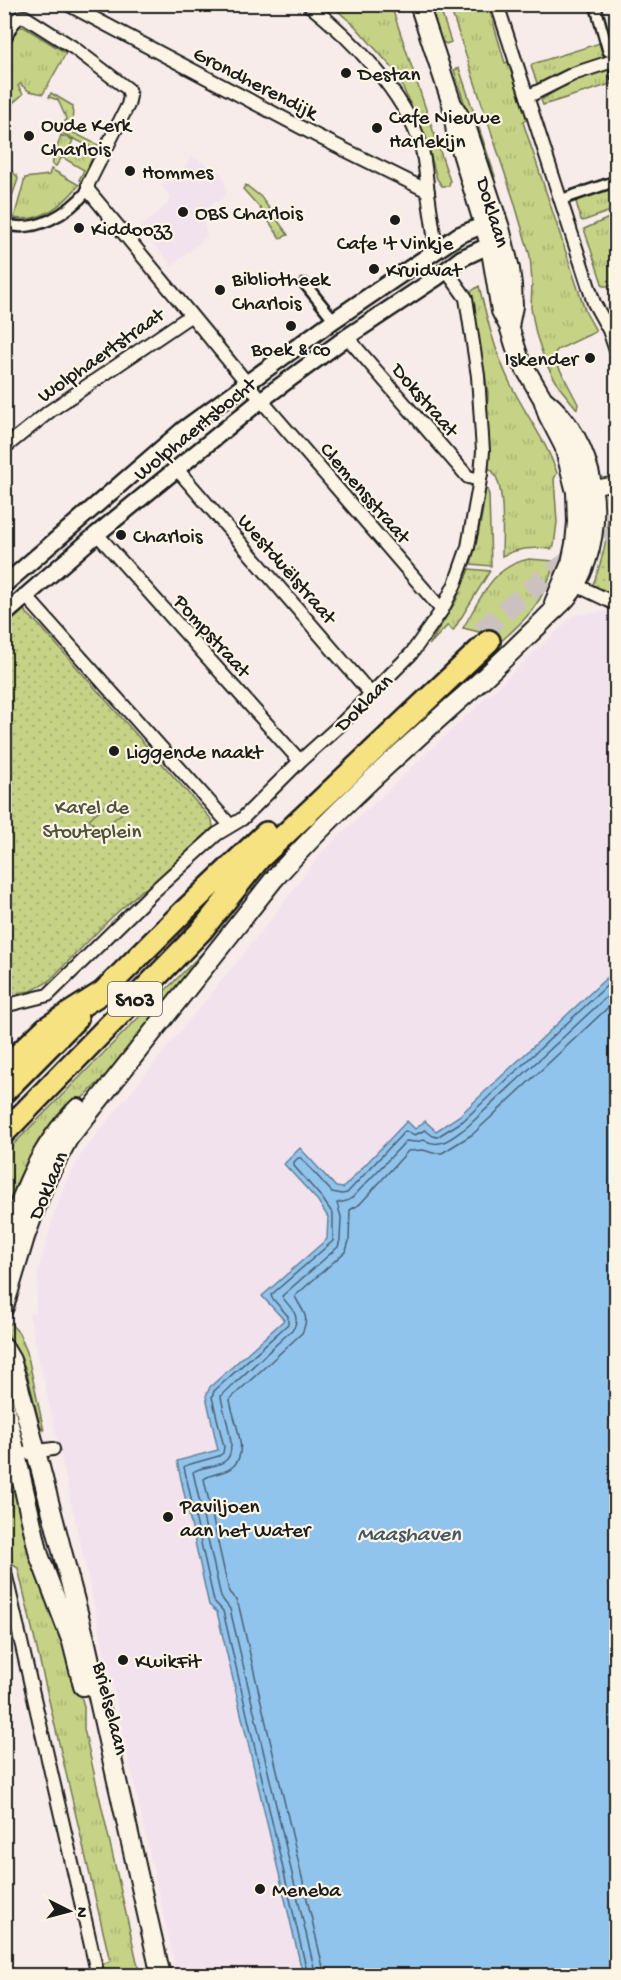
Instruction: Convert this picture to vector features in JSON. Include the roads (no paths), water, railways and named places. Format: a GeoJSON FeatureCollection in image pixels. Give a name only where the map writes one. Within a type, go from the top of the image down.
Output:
{"type":"FeatureCollection","features":[{"type":"Feature","properties":{"kind":"highway","name":"Doklaan"},"geometry":{"type":"LineString","coordinates":[[4,1068],[45,1028],[103,992],[184,910],[485,636],[259,859],[201,931],[4,1133]]}},
{"type":"Feature","properties":{"kind":"highway"},"geometry":{"type":"LineString","coordinates":[[4,1113],[174,940],[259,859]]}},
{"type":"Feature","properties":{"kind":"highway"},"geometry":{"type":"LineString","coordinates":[[4,1092],[103,992]]}},
{"type":"Feature","properties":{"kind":"main road","name":"Doklaan"},"geometry":{"type":"LineString","coordinates":[[419,4],[452,104],[456,133],[510,269],[513,306],[509,326]]}},
{"type":"Feature","properties":{"kind":"main road","name":"Doklaan"},"geometry":{"type":"LineString","coordinates":[[492,227],[490,245],[501,311],[509,326],[519,358],[543,399],[555,408],[572,431],[584,457],[584,490],[571,563],[546,618]]}},
{"type":"Feature","properties":{"kind":"main road","name":"Doklaan"},"geometry":{"type":"LineString","coordinates":[[4,1307],[25,1237],[46,1180],[68,1139],[116,1077],[274,879],[301,849],[563,604],[585,567],[594,529],[584,490]]}},
{"type":"Feature","properties":{"kind":"main road","name":"Doklaan"},"geometry":{"type":"LineString","coordinates":[[4,1251],[19,1205],[44,1149],[72,1114],[116,1077]]}},
{"type":"Feature","properties":{"kind":"main road","name":"Brielselaan"},"geometry":{"type":"LineString","coordinates":[[4,1348],[44,1451],[161,1976]]}},
{"type":"Feature","properties":{"kind":"main road","name":"Brielselaan"},"geometry":{"type":"LineString","coordinates":[[4,1402],[10,1449],[39,1555],[77,1660],[152,1976]]}},
{"type":"Feature","properties":{"kind":"street","name":"Grondherendijk"},"geometry":{"type":"LineString","coordinates":[[67,4],[321,138],[428,191]]}},
{"type":"Feature","properties":{"kind":"street"},"geometry":{"type":"LineString","coordinates":[[308,4],[373,66],[400,101],[413,125],[422,147],[428,191],[429,255],[432,265],[441,274]]}},
{"type":"Feature","properties":{"kind":"street"},"geometry":{"type":"LineString","coordinates":[[497,4],[594,303],[609,330],[616,351]]}},
{"type":"Feature","properties":{"kind":"street"},"geometry":{"type":"LineString","coordinates":[[527,97],[573,74],[613,64],[594,4]]}},
{"type":"Feature","properties":{"kind":"street"},"geometry":{"type":"LineString","coordinates":[[4,40],[15,19],[25,17],[74,48],[124,87],[130,96],[128,105],[88,187],[69,208],[43,223],[26,227],[4,224]]}},
{"type":"Feature","properties":{"kind":"street"},"geometry":{"type":"LineString","coordinates":[[560,200],[616,181]]}},
{"type":"Feature","properties":{"kind":"street"},"geometry":{"type":"LineString","coordinates":[[88,187],[190,316],[248,382]]}},
{"type":"Feature","properties":{"kind":"street","name":"Wolphaertsbocht"},"geometry":{"type":"LineString","coordinates":[[4,585],[184,429],[248,382],[459,235],[492,227]]}},
{"type":"Feature","properties":{"kind":"street","name":"Wolphaertsbocht"},"geometry":{"type":"LineString","coordinates":[[4,615],[97,534],[261,400],[347,337],[472,252],[490,245]]}},
{"type":"Feature","properties":{"kind":"street","name":"Doklaan"},"geometry":{"type":"LineString","coordinates":[[4,1004],[48,995],[152,893],[217,834],[242,819],[371,694],[411,654],[442,610],[455,584],[468,547],[480,480],[483,434],[471,323],[464,294],[441,274]]}},
{"type":"Feature","properties":{"kind":"street"},"geometry":{"type":"LineString","coordinates":[[305,284],[334,320]]}},
{"type":"Feature","properties":{"kind":"street","name":"Wolphaertstraat"},"geometry":{"type":"LineString","coordinates":[[4,447],[50,411],[190,316]]}},
{"type":"Feature","properties":{"kind":"street","name":"Dokstraat"},"geometry":{"type":"LineString","coordinates":[[347,337],[468,477],[480,480]]}},
{"type":"Feature","properties":{"kind":"street","name":"Clemensstraat"},"geometry":{"type":"LineString","coordinates":[[248,382],[442,610]]}},
{"type":"Feature","properties":{"kind":"street","name":"Westduëlstraat"},"geometry":{"type":"LineString","coordinates":[[176,468],[371,694]]}},
{"type":"Feature","properties":{"kind":"street"},"geometry":{"type":"LineString","coordinates":[[584,490],[616,483]]}},
{"type":"Feature","properties":{"kind":"street","name":"Pompstraat"},"geometry":{"type":"LineString","coordinates":[[97,534],[300,761]]}},
{"type":"Feature","properties":{"kind":"street"},"geometry":{"type":"LineString","coordinates":[[576,585],[616,604]]}},
{"type":"Feature","properties":{"kind":"street"},"geometry":{"type":"LineString","coordinates":[[26,596],[230,825]]}},
{"type":"Feature","properties":{"kind":"street"},"geometry":{"type":"LineString","coordinates":[[10,1449],[44,1451]]}},
{"type":"Feature","properties":{"kind":"street"},"geometry":{"type":"LineString","coordinates":[[4,1568],[98,1976]]}},
{"type":"Feature","properties":{"kind":"water","name":"Maashaven"},"geometry":{"type":"Polygon","coordinates":[[[616,969],[616,1975],[303,1975],[217,1612],[209,1605],[177,1461],[218,1450],[206,1396],[210,1387],[284,1320],[262,1296],[327,1239],[328,1217],[318,1201],[284,1164],[300,1148],[336,1187],[343,1188],[407,1121],[415,1129],[425,1121],[436,1131],[459,1116],[616,969]]]}},
{"type":"Feature","properties":{"kind":"tunnel"},"geometry":{"type":"LineString","coordinates":[[481,632],[545,579],[616,535]]}},
{"type":"Feature","properties":{"kind":"place","name":"Destan"},"geometry":{"type":"Point","coordinates":[346,73]}},
{"type":"Feature","properties":{"kind":"place","name":"Cafe Nieuwe Harlekijn"},"geometry":{"type":"Point","coordinates":[377,128]}},
{"type":"Feature","properties":{"kind":"place","name":"Oude Kerk Charlois"},"geometry":{"type":"Point","coordinates":[29,136]}},
{"type":"Feature","properties":{"kind":"place","name":"Hommes"},"geometry":{"type":"Point","coordinates":[130,171]}},
{"type":"Feature","properties":{"kind":"place","name":"OBS Charlois"},"geometry":{"type":"Point","coordinates":[183,212]}},
{"type":"Feature","properties":{"kind":"place","name":"Cafe 't Vinkje"},"geometry":{"type":"Point","coordinates":[395,220]}},
{"type":"Feature","properties":{"kind":"place","name":"Kiddoozz"},"geometry":{"type":"Point","coordinates":[79,228]}},
{"type":"Feature","properties":{"kind":"place","name":"Kruidvat"},"geometry":{"type":"Point","coordinates":[374,269]}},
{"type":"Feature","properties":{"kind":"place","name":"Bibliotheek Charlois"},"geometry":{"type":"Point","coordinates":[220,290]}},
{"type":"Feature","properties":{"kind":"place","name":"Boek & co"},"geometry":{"type":"Point","coordinates":[291,326]}},
{"type":"Feature","properties":{"kind":"place","name":"Iskender"},"geometry":{"type":"Point","coordinates":[590,358]}},
{"type":"Feature","properties":{"kind":"place","name":"Charlois"},"geometry":{"type":"Point","coordinates":[121,535]}},
{"type":"Feature","properties":{"kind":"place","name":"Liggende naakt"},"geometry":{"type":"Point","coordinates":[114,751]}},
{"type":"Feature","properties":{"kind":"place","name":"Paviljoen aan het Water"},"geometry":{"type":"Point","coordinates":[168,1517]}},
{"type":"Feature","properties":{"kind":"place","name":"KwikFit"},"geometry":{"type":"Point","coordinates":[123,1660]}},
{"type":"Feature","properties":{"kind":"place","name":"Meneba"},"geometry":{"type":"Point","coordinates":[260,1889]}},
{"type":"Feature","properties":{"kind":"park label","name":"Karel de Stouteplein"},"geometry":{"type":"Point","coordinates":[92,818]}}]}
